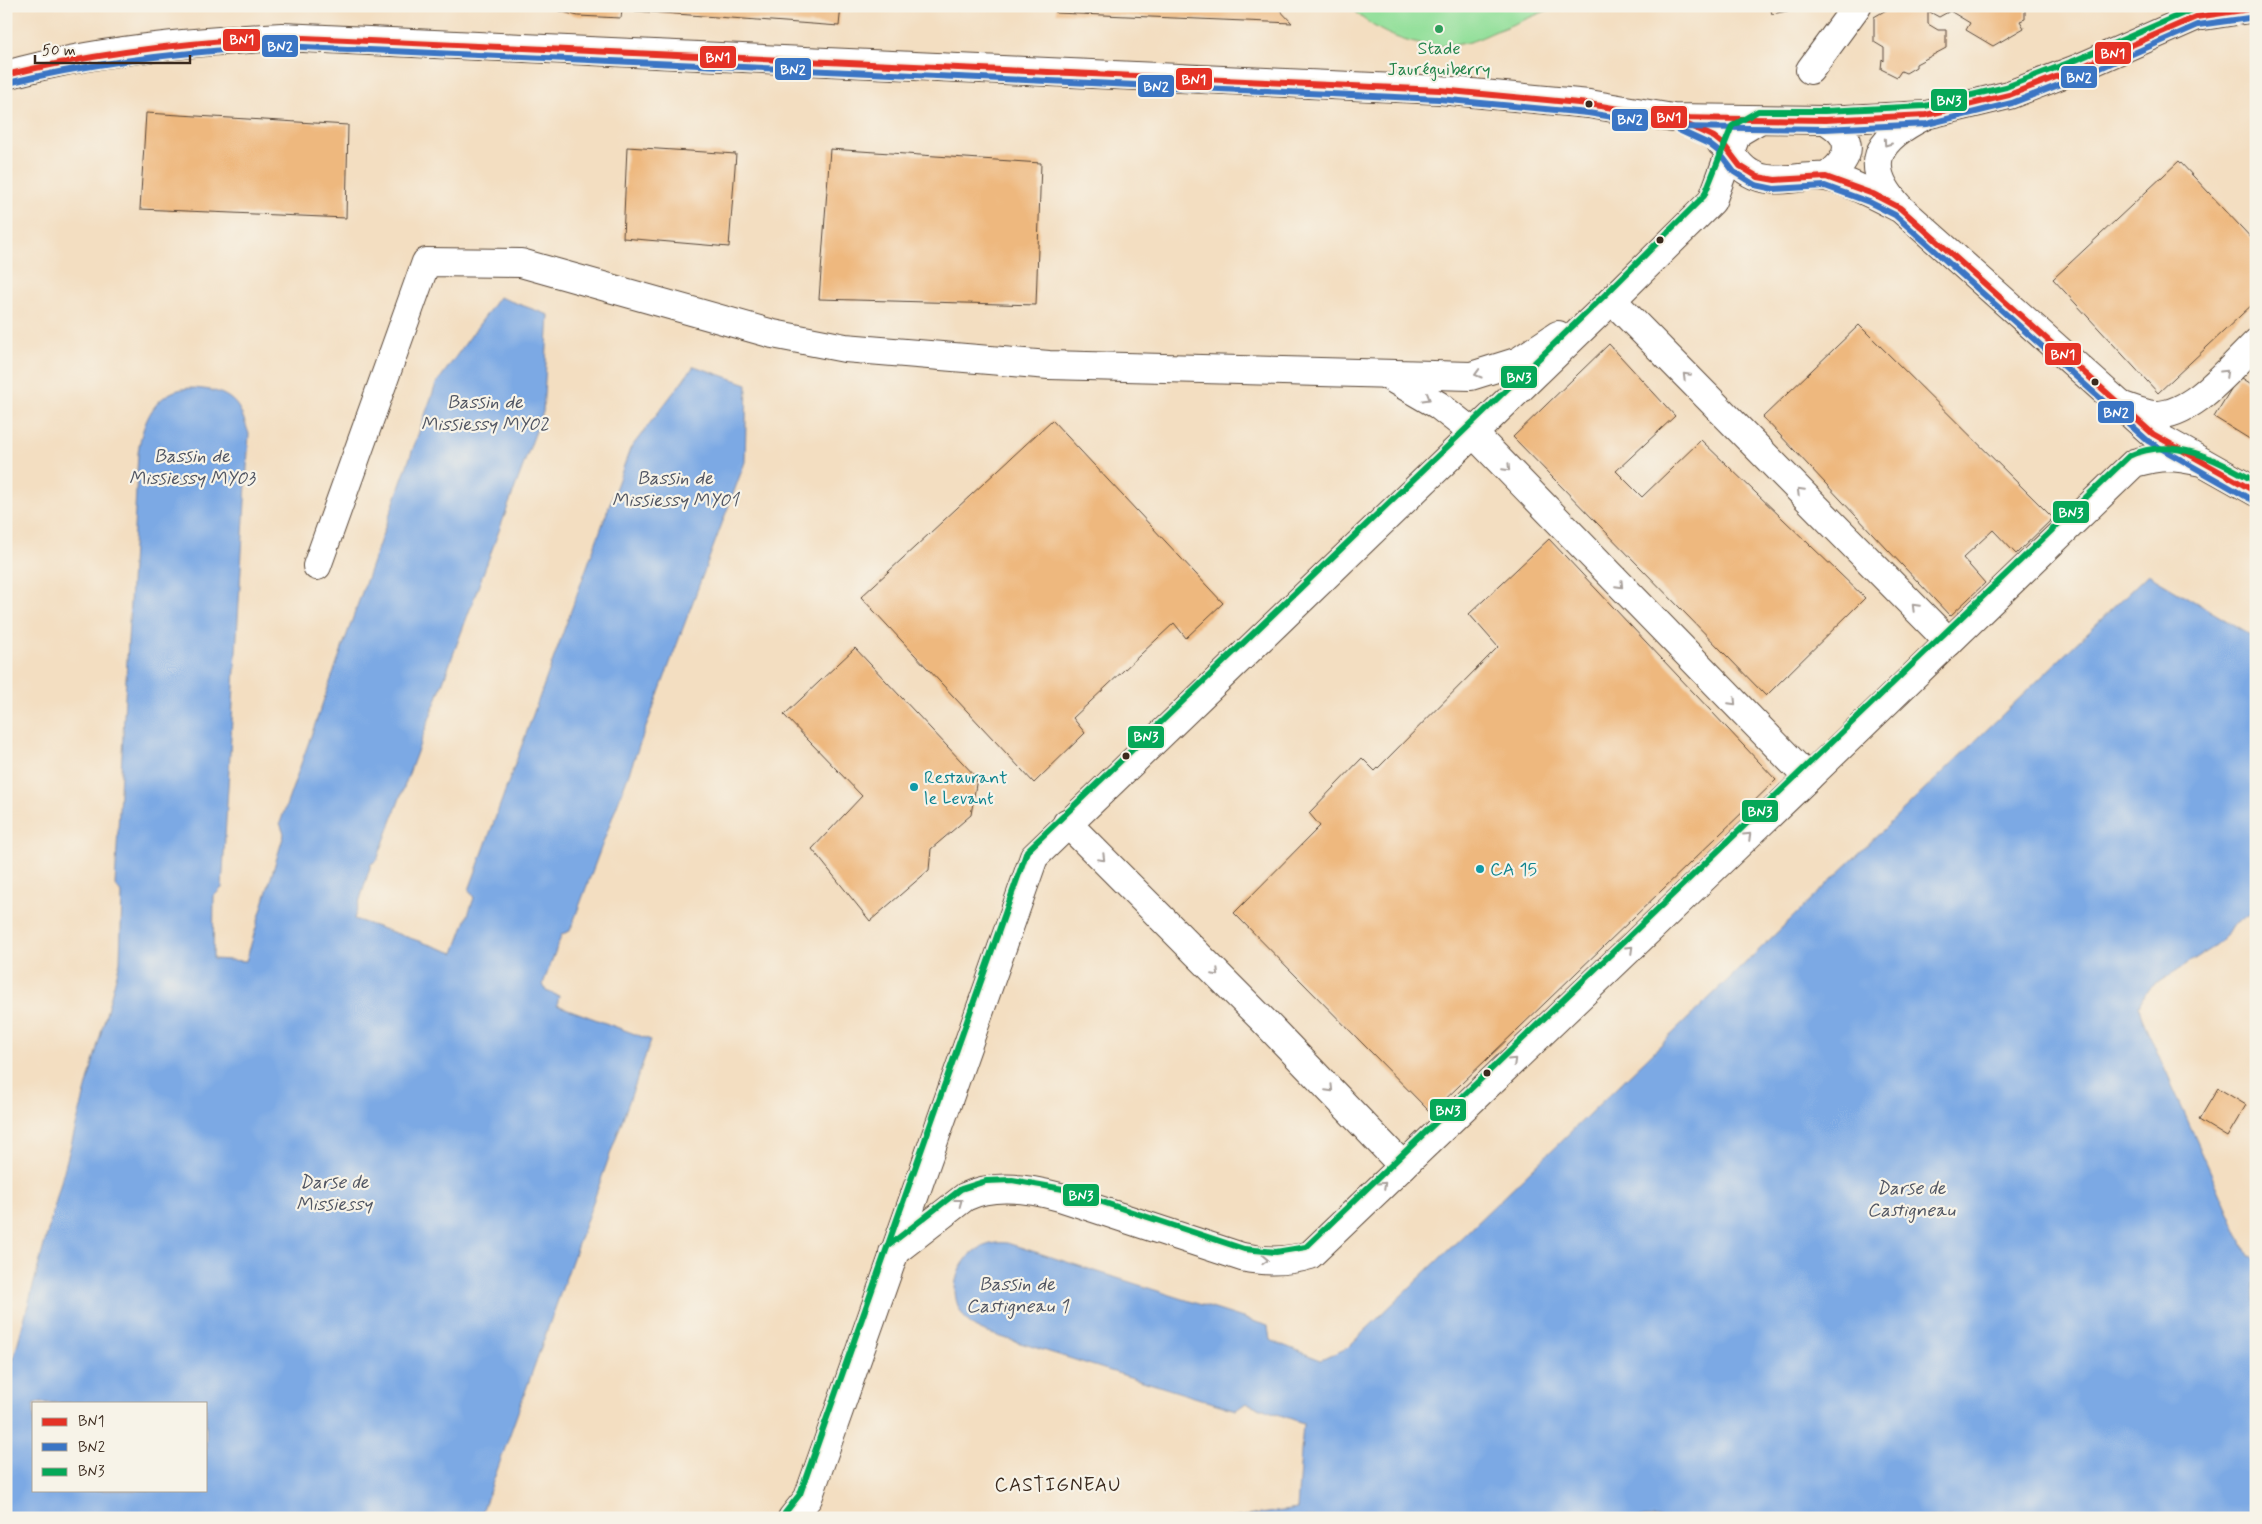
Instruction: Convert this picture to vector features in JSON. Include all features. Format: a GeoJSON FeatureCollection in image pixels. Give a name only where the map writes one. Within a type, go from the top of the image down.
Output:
{"type":"FeatureCollection","features":[{"type":"Feature","properties":{"kind":"street"},"geometry":{"type":"LineString","coordinates":[[1810,70],[1857,6]]}},
{"type":"Feature","properties":{"kind":"street"},"geometry":{"type":"LineString","coordinates":[[6,75],[112,51],[192,42],[282,37],[1440,90],[1589,104],[1673,118],[1825,120],[1926,115],[2009,95],[2079,68],[2208,11],[2256,8]]}},
{"type":"Feature","properties":{"kind":"street"},"geometry":{"type":"LineString","coordinates":[[1926,115],[1904,126],[1887,140],[1877,164],[1879,180],[1886,193],[1900,208],[2122,406],[2160,437],[2256,492]]}},
{"type":"Feature","properties":{"kind":"street"},"geometry":{"type":"LineString","coordinates":[[1673,118],[1714,136],[1730,152],[1740,166],[1758,178],[1775,180],[1826,177],[1873,194],[1900,208]]}},
{"type":"Feature","properties":{"kind":"street"},"geometry":{"type":"LineString","coordinates":[[792,1518],[808,1498],[1034,857],[1067,823],[1612,300],[1712,201],[1737,133],[1759,120]]}},
{"type":"Feature","properties":{"kind":"street"},"geometry":{"type":"LineString","coordinates":[[1825,120],[1843,134],[1848,146],[1847,156],[1839,167],[1826,177]]}},
{"type":"Feature","properties":{"kind":"street"},"geometry":{"type":"LineString","coordinates":[[1712,201],[1775,180]]}},
{"type":"Feature","properties":{"kind":"street"},"geometry":{"type":"LineString","coordinates":[[317,566],[426,262],[522,263],[773,334],[845,348],[1048,365],[1471,376],[1519,361],[1612,300]]}},
{"type":"Feature","properties":{"kind":"street"},"geometry":{"type":"LineString","coordinates":[[1612,300],[1949,642]]}},
{"type":"Feature","properties":{"kind":"street"},"geometry":{"type":"LineString","coordinates":[[893,1253],[976,1191],[1008,1189],[1042,1192],[1060,1197],[1242,1257],[1277,1261],[1310,1255],[1808,778],[2256,343]]}},
{"type":"Feature","properties":{"kind":"street"},"geometry":{"type":"LineString","coordinates":[[1385,374],[1438,405],[1473,433],[1808,778]]}},
{"type":"Feature","properties":{"kind":"street"},"geometry":{"type":"LineString","coordinates":[[2122,406],[2152,415],[2174,412],[2201,395]]}},
{"type":"Feature","properties":{"kind":"street"},"geometry":{"type":"LineString","coordinates":[[2201,395],[2189,422],[2191,443],[2202,462]]}},
{"type":"Feature","properties":{"kind":"street"},"geometry":{"type":"LineString","coordinates":[[2134,463],[2158,456],[2178,457],[2202,462]]}},
{"type":"Feature","properties":{"kind":"street"},"geometry":{"type":"LineString","coordinates":[[1067,823],[1263,1020],[1403,1166]]}},
{"type":"Feature","properties":{"kind":"green space","name":"Stade Jauréguiberry"},"geometry":{"type":"Polygon","coordinates":[[[1349,6],[1558,6],[1472,41],[1449,46],[1433,46],[1417,44],[1387,34],[1373,26],[1349,6]]]}},
{"type":"Feature","properties":{"kind":"water","name":"Darse de Missiessy"},"geometry":{"type":"Polygon","coordinates":[[[499,297],[549,315],[543,412],[377,860],[371,864],[354,919],[454,953],[474,898],[469,890],[630,449],[694,366],[747,384],[745,462],[570,931],[562,934],[543,984],[546,991],[559,996],[557,1005],[651,1040],[480,1518],[6,1518],[6,1387],[120,962],[122,894],[115,885],[140,439],[149,415],[156,404],[165,396],[175,391],[188,388],[214,391],[229,398],[238,407],[249,434],[222,888],[214,896],[213,959],[246,961],[284,834],[280,823],[436,384],[499,297]]]}},
{"type":"Feature","properties":{"kind":"water","name":"Darse de Castigneau"},"geometry":{"type":"Polygon","coordinates":[[[2148,574],[2256,638],[2256,910],[2232,926],[2226,936],[2210,949],[2154,985],[2144,994],[2139,1006],[2142,1018],[2248,1256],[2254,1257],[2256,1260],[2256,1518],[1232,1518],[1297,1509],[1303,1423],[1246,1403],[1236,1410],[985,1332],[973,1326],[961,1313],[956,1299],[955,1285],[959,1271],[977,1249],[991,1244],[1007,1243],[1268,1326],[1270,1340],[1321,1360],[1347,1348],[2148,574]]]}},
{"type":"Feature","properties":{"kind":"building"},"geometry":{"type":"Polygon","coordinates":[[[841,6],[839,26],[622,10],[621,18],[578,16],[545,7],[841,6]]]}},
{"type":"Feature","properties":{"kind":"building"},"geometry":{"type":"Polygon","coordinates":[[[871,6],[889,6],[888,8],[870,8],[871,6]]]}},
{"type":"Feature","properties":{"kind":"building"},"geometry":{"type":"Polygon","coordinates":[[[1056,6],[1276,6],[1292,23],[1056,13],[1056,6]]]}},
{"type":"Feature","properties":{"kind":"building"},"geometry":{"type":"Polygon","coordinates":[[[1770,6],[1807,6],[1807,7],[1772,14],[1770,6]]]}},
{"type":"Feature","properties":{"kind":"building"},"geometry":{"type":"Polygon","coordinates":[[[1893,6],[1899,6],[1906,10],[1914,6],[2025,6],[2025,19],[2020,21],[2024,28],[1993,46],[1966,30],[1970,23],[1950,11],[1939,17],[1928,11],[1928,24],[1938,30],[1946,30],[1946,48],[1916,64],[1916,67],[1906,73],[1901,71],[1897,77],[1881,69],[1882,59],[1884,61],[1884,48],[1874,42],[1874,17],[1893,6]]]}},
{"type":"Feature","properties":{"kind":"building"},"geometry":{"type":"Polygon","coordinates":[[[146,113],[348,125],[346,218],[140,209],[146,113]]]}},
{"type":"Feature","properties":{"kind":"building"},"geometry":{"type":"Polygon","coordinates":[[[627,147],[736,154],[729,247],[623,238],[627,147]]]}},
{"type":"Feature","properties":{"kind":"building"},"geometry":{"type":"Polygon","coordinates":[[[830,149],[1041,163],[1036,305],[819,299],[830,149]]]}},
{"type":"Feature","properties":{"kind":"building"},"geometry":{"type":"Polygon","coordinates":[[[2179,161],[2256,243],[2256,301],[2158,393],[2053,279],[2179,161]]]}},
{"type":"Feature","properties":{"kind":"building"},"geometry":{"type":"Polygon","coordinates":[[[1859,325],[2053,518],[2016,554],[1993,530],[1963,558],[1985,583],[1950,616],[1763,417],[1859,325]]]}},
{"type":"Feature","properties":{"kind":"building"},"geometry":{"type":"Polygon","coordinates":[[[1609,344],[1675,416],[1616,471],[1642,497],[1701,440],[1865,598],[1766,696],[1513,437],[1609,344]]]}},
{"type":"Feature","properties":{"kind":"building"},"geometry":{"type":"Polygon","coordinates":[[[2239,376],[2256,387],[2256,443],[2214,417],[2239,376]]]}},
{"type":"Feature","properties":{"kind":"building"},"geometry":{"type":"Polygon","coordinates":[[[1052,420],[1223,603],[1186,638],[1174,623],[1073,718],[1085,733],[1034,783],[861,597],[1052,420]]]}},
{"type":"Feature","properties":{"kind":"building","name":"CA 15"},"geometry":{"type":"Polygon","coordinates":[[[1549,539],[1776,780],[1431,1113],[1234,913],[1320,826],[1309,813],[1362,758],[1375,771],[1498,647],[1469,614],[1549,539]]]}},
{"type":"Feature","properties":{"kind":"building","name":"Restaurant le Levant"},"geometry":{"type":"Polygon","coordinates":[[[855,648],[977,778],[971,815],[931,849],[929,870],[870,921],[812,849],[862,796],[784,715],[855,648]]]}},
{"type":"Feature","properties":{"kind":"building"},"geometry":{"type":"Polygon","coordinates":[[[2218,1088],[2246,1105],[2227,1137],[2199,1120],[2218,1088]]]}},
{"type":"Feature","properties":{"kind":"transit line","name":"BN3"},"geometry":{"type":"LineString","coordinates":[[785,1513],[800,1494],[1027,851],[1606,294],[1704,196],[1732,126],[1758,111],[1825,111],[1925,106],[2006,87],[2076,60],[2193,9],[2209,6]]}},
{"type":"Feature","properties":{"kind":"transit line","name":"BN1"},"geometry":{"type":"LineString","coordinates":[[1672,118],[1825,120],[1926,115],[2009,95],[2079,68],[2196,17],[2256,8]]}},
{"type":"Feature","properties":{"kind":"transit line","name":"BN2"},"geometry":{"type":"LineString","coordinates":[[1672,127],[1825,129],[1927,124],[2012,103],[2082,76],[2198,25],[2256,17]]}},
{"type":"Feature","properties":{"kind":"transit line","name":"BN1"},"geometry":{"type":"LineString","coordinates":[[6,75],[74,60],[143,49],[282,37],[1440,90],[1589,104],[1673,118],[1714,137],[1724,145],[1740,166],[1758,177],[1775,180],[1826,177],[1873,194],[1900,208],[2153,434],[2256,492]]}},
{"type":"Feature","properties":{"kind":"transit line","name":"BN2"},"geometry":{"type":"LineString","coordinates":[[8,83],[42,75],[144,58],[282,46],[1439,99],[1588,113],[1670,126],[1709,144],[1718,151],[1734,172],[1755,185],[1774,189],[1825,186],[1869,202],[1895,215],[2148,441],[2252,500]]}},
{"type":"Feature","properties":{"kind":"transit line","name":"BN3"},"geometry":{"type":"LineString","coordinates":[[888,1246],[961,1189],[986,1181],[1012,1180],[1063,1189],[1244,1249],[1276,1252],[1306,1247],[2129,456],[2146,450],[2178,449],[2211,459],[2256,482]]}},
{"type":"Feature","properties":{"kind":"place","name":"Stade Jauréguiberry"},"geometry":{"type":"Point","coordinates":[1439,29]}},
{"type":"Feature","properties":{"kind":"place","name":"Restaurant le Levant"},"geometry":{"type":"Point","coordinates":[914,787]}},
{"type":"Feature","properties":{"kind":"place","name":"CA 15"},"geometry":{"type":"Point","coordinates":[1480,869]}},
{"type":"Feature","properties":{"kind":"district","name":"CASTIGNEAU"},"geometry":{"type":"Point","coordinates":[1058,1484]}},
{"type":"Feature","properties":{"kind":"water label","name":"Bassin de Missiessy MY02"},"geometry":{"type":"Point","coordinates":[485,412]}},
{"type":"Feature","properties":{"kind":"water label","name":"Bassin de Missiessy MY03"},"geometry":{"type":"Point","coordinates":[192,466]}},
{"type":"Feature","properties":{"kind":"water label","name":"Bassin de Missiessy MY01"},"geometry":{"type":"Point","coordinates":[675,488]}},
{"type":"Feature","properties":{"kind":"water label","name":"Bassin de Castigneau 1"},"geometry":{"type":"Point","coordinates":[1017,1294]}}]}
